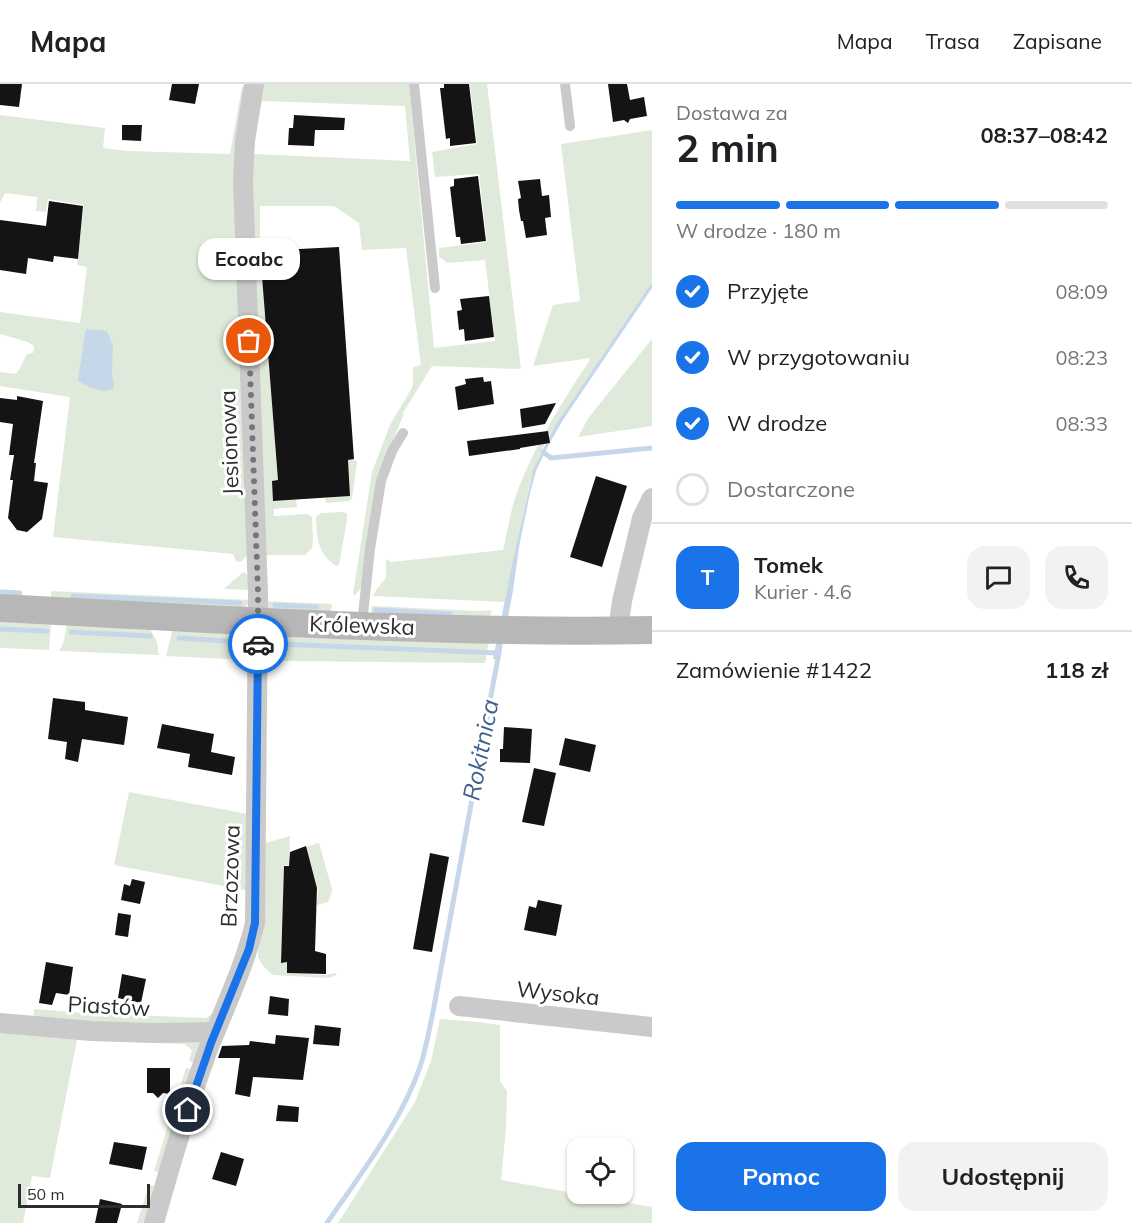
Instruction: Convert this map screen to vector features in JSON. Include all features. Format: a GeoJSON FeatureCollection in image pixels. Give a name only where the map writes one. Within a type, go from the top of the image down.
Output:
{"type":"FeatureCollection","features":[{"type":"Feature","properties":{"kind":"main road","name":"Królewska"},"geometry":{"type":"LineString","coordinates":[[0,608],[362,626],[496,630],[652,630]]}},
{"type":"Feature","properties":{"kind":"street","name":"Jesionowa"},"geometry":{"type":"LineString","coordinates":[[254,84],[245,141],[243,181],[258,621]]}},
{"type":"Feature","properties":{"kind":"street"},"geometry":{"type":"LineString","coordinates":[[618,631],[622,601],[642,518],[652,498]]}},
{"type":"Feature","properties":{"kind":"street","name":"Brzozowa"},"geometry":{"type":"LineString","coordinates":[[154,1223],[194,1091],[215,1032],[242,969],[255,923],[258,621]]}},
{"type":"Feature","properties":{"kind":"street","name":"Wysoka"},"geometry":{"type":"LineString","coordinates":[[459,1006],[652,1027]]}},
{"type":"Feature","properties":{"kind":"street","name":"Piastów"},"geometry":{"type":"LineString","coordinates":[[0,1023],[92,1031],[215,1032]]}},
{"type":"Feature","properties":{"kind":"lane"},"geometry":{"type":"LineString","coordinates":[[414,84],[435,288]]}},
{"type":"Feature","properties":{"kind":"lane"},"geometry":{"type":"LineString","coordinates":[[565,84],[570,126]]}},
{"type":"Feature","properties":{"kind":"lane"},"geometry":{"type":"LineString","coordinates":[[362,626],[370,549],[381,481],[392,451],[403,433]]}},
{"type":"Feature","properties":{"kind":"green space"},"geometry":{"type":"Polygon","coordinates":[[[260,84],[409,84],[434,348],[495,341],[485,260],[448,263],[439,257],[439,248],[487,242],[479,174],[435,177],[432,152],[477,144],[470,84],[487,84],[521,369],[432,366],[403,413],[381,468],[361,588],[355,595],[353,594],[372,472],[390,425],[413,386],[413,367],[421,365],[406,248],[362,250],[359,223],[334,206],[260,206],[260,251],[278,480],[273,501],[296,500],[297,507],[274,509],[274,516],[307,514],[312,517],[313,540],[312,548],[305,555],[266,555],[250,182],[252,154],[410,161],[405,106],[262,101],[255,135],[260,84]]]}},
{"type":"Feature","properties":{"kind":"green space"},"geometry":{"type":"Polygon","coordinates":[[[242,87],[246,88],[249,553],[240,562],[236,561],[233,554],[53,537],[70,397],[0,386],[0,372],[15,374],[27,354],[33,353],[34,346],[0,334],[0,312],[80,323],[87,267],[77,265],[84,205],[48,199],[46,212],[36,211],[37,197],[5,193],[0,203],[0,115],[105,128],[103,148],[128,151],[230,154],[242,87]]]}},
{"type":"Feature","properties":{"kind":"green space"},"geometry":{"type":"Polygon","coordinates":[[[652,130],[652,282],[554,427],[543,447],[530,481],[505,602],[373,596],[386,578],[386,559],[391,562],[503,550],[514,502],[526,470],[552,421],[591,358],[533,366],[553,305],[580,301],[561,144],[652,130]]]}},
{"type":"Feature","properties":{"kind":"green space"},"geometry":{"type":"Polygon","coordinates":[[[652,339],[652,426],[578,437],[589,417],[652,339]]]}},
{"type":"Feature","properties":{"kind":"green space"},"geometry":{"type":"Polygon","coordinates":[[[354,459],[357,462],[352,498],[349,501],[326,503],[325,498],[350,496],[348,460],[354,459]]]}},
{"type":"Feature","properties":{"kind":"green space"},"geometry":{"type":"Polygon","coordinates":[[[343,512],[347,514],[347,520],[339,565],[336,566],[325,556],[319,544],[316,517],[321,513],[343,512]]]}},
{"type":"Feature","properties":{"kind":"green space"},"geometry":{"type":"Polygon","coordinates":[[[243,572],[249,577],[250,590],[224,589],[243,572]]]}},
{"type":"Feature","properties":{"kind":"green space"},"geometry":{"type":"Polygon","coordinates":[[[51,591],[250,600],[242,609],[51,597],[51,591]]]}},
{"type":"Feature","properties":{"kind":"green space"},"geometry":{"type":"Polygon","coordinates":[[[263,601],[332,604],[330,616],[272,612],[263,601]]]}},
{"type":"Feature","properties":{"kind":"green space"},"geometry":{"type":"Polygon","coordinates":[[[372,606],[492,610],[488,621],[371,613],[372,606]]]}},
{"type":"Feature","properties":{"kind":"green space"},"geometry":{"type":"Polygon","coordinates":[[[0,617],[51,625],[49,650],[0,648],[0,617]]]}},
{"type":"Feature","properties":{"kind":"green space"},"geometry":{"type":"Polygon","coordinates":[[[67,624],[148,625],[157,642],[159,655],[59,651],[63,644],[67,624]]]}},
{"type":"Feature","properties":{"kind":"green space"},"geometry":{"type":"Polygon","coordinates":[[[177,626],[249,634],[248,660],[166,656],[172,632],[177,626]]]}},
{"type":"Feature","properties":{"kind":"green space"},"geometry":{"type":"Polygon","coordinates":[[[277,633],[489,641],[485,663],[282,661],[272,669],[272,644],[277,633]]]}},
{"type":"Feature","properties":{"kind":"green space"},"geometry":{"type":"Polygon","coordinates":[[[129,792],[248,814],[250,891],[114,865],[129,792]]]}},
{"type":"Feature","properties":{"kind":"green space"},"geometry":{"type":"Polygon","coordinates":[[[290,836],[289,865],[284,865],[281,963],[287,960],[287,973],[325,975],[336,973],[337,975],[328,978],[273,975],[263,966],[258,957],[262,844],[290,836]]]}},
{"type":"Feature","properties":{"kind":"green space"},"geometry":{"type":"Polygon","coordinates":[[[319,843],[332,892],[328,902],[317,905],[318,890],[306,847],[319,843]]]}},
{"type":"Feature","properties":{"kind":"green space"},"geometry":{"type":"Polygon","coordinates":[[[34,1009],[206,1018],[216,1011],[214,1023],[150,1027],[33,1018],[34,1009]]]}},
{"type":"Feature","properties":{"kind":"green space"},"geometry":{"type":"Polygon","coordinates":[[[440,1019],[500,1025],[500,1081],[507,1091],[501,1180],[567,1192],[567,1204],[633,1204],[652,1207],[652,1223],[338,1223],[415,1102],[431,1061],[440,1019]]]}},
{"type":"Feature","properties":{"kind":"green space"},"geometry":{"type":"Polygon","coordinates":[[[0,1027],[204,1040],[198,1063],[189,1061],[192,1050],[184,1044],[77,1040],[50,1178],[32,1176],[23,1223],[0,1223],[0,1027]]]}},
{"type":"Feature","properties":{"kind":"green space"},"geometry":{"type":"Polygon","coordinates":[[[186,1068],[196,1070],[162,1173],[154,1171],[186,1068]]]}},
{"type":"Feature","properties":{"kind":"green space"},"geometry":{"type":"Polygon","coordinates":[[[149,1185],[160,1187],[149,1223],[137,1223],[149,1185]]]}},
{"type":"Feature","properties":{"kind":"water"},"geometry":{"type":"Polygon","coordinates":[[[652,282],[652,288],[563,420],[536,471],[519,547],[500,659],[493,659],[533,470],[554,427],[652,282]]]}},
{"type":"Feature","properties":{"kind":"water"},"geometry":{"type":"Polygon","coordinates":[[[87,329],[107,331],[113,346],[113,389],[100,390],[78,381],[87,329]]]}},
{"type":"Feature","properties":{"kind":"building"},"geometry":{"type":"Polygon","coordinates":[[[0,84],[22,84],[19,107],[0,105],[0,84]]]}},
{"type":"Feature","properties":{"kind":"building"},"geometry":{"type":"Polygon","coordinates":[[[172,84],[199,84],[195,104],[169,100],[172,84]]]}},
{"type":"Feature","properties":{"kind":"building"},"geometry":{"type":"Polygon","coordinates":[[[444,84],[469,84],[476,143],[450,146],[450,138],[446,139],[440,88],[444,88],[444,84]]]}},
{"type":"Feature","properties":{"kind":"building"},"geometry":{"type":"Polygon","coordinates":[[[608,84],[627,84],[630,100],[644,97],[647,116],[630,119],[628,123],[624,120],[613,122],[608,84]]]}},
{"type":"Feature","properties":{"kind":"building"},"geometry":{"type":"Polygon","coordinates":[[[294,115],[345,118],[344,130],[315,130],[314,146],[288,145],[289,128],[293,128],[294,115]]]}},
{"type":"Feature","properties":{"kind":"building"},"geometry":{"type":"Polygon","coordinates":[[[122,125],[142,125],[141,141],[122,140],[122,125]]]}},
{"type":"Feature","properties":{"kind":"building"},"geometry":{"type":"Polygon","coordinates":[[[478,176],[486,241],[461,244],[460,237],[456,237],[450,187],[454,186],[454,179],[478,176]]]}},
{"type":"Feature","properties":{"kind":"building"},"geometry":{"type":"Polygon","coordinates":[[[540,179],[542,196],[549,195],[551,217],[545,218],[547,235],[526,238],[519,210],[518,199],[521,198],[518,181],[540,179]]]}},
{"type":"Feature","properties":{"kind":"building"},"geometry":{"type":"Polygon","coordinates":[[[49,201],[83,206],[78,259],[54,256],[53,262],[28,258],[26,274],[0,270],[0,220],[46,226],[49,201]]]}},
{"type":"Feature","properties":{"kind":"building"},"geometry":{"type":"Polygon","coordinates":[[[339,247],[354,459],[348,460],[350,496],[273,501],[272,481],[278,480],[260,251],[339,247]]]}},
{"type":"Feature","properties":{"kind":"building"},"geometry":{"type":"Polygon","coordinates":[[[489,296],[494,337],[465,341],[464,329],[459,330],[457,311],[462,310],[460,299],[489,296]]]}},
{"type":"Feature","properties":{"kind":"building"},"geometry":{"type":"Polygon","coordinates":[[[483,377],[484,382],[491,381],[494,404],[458,410],[455,387],[466,384],[465,379],[483,377]]]}},
{"type":"Feature","properties":{"kind":"building"},"geometry":{"type":"Polygon","coordinates":[[[17,396],[43,401],[34,463],[36,463],[34,481],[48,483],[42,519],[27,532],[17,530],[8,518],[13,480],[10,480],[14,455],[9,455],[13,424],[0,422],[0,398],[17,400],[17,396]]]}},
{"type":"Feature","properties":{"kind":"building"},"geometry":{"type":"Polygon","coordinates":[[[556,403],[545,424],[522,428],[520,409],[556,403]]]}},
{"type":"Feature","properties":{"kind":"building"},"geometry":{"type":"Polygon","coordinates":[[[548,431],[550,443],[469,456],[467,441],[548,431]]]}},
{"type":"Feature","properties":{"kind":"building"},"geometry":{"type":"Polygon","coordinates":[[[596,476],[627,486],[602,567],[570,557],[596,476]]]}},
{"type":"Feature","properties":{"kind":"building"},"geometry":{"type":"Polygon","coordinates":[[[53,698],[85,702],[85,710],[128,717],[124,745],[82,739],[78,762],[65,759],[67,742],[48,739],[53,698]]]}},
{"type":"Feature","properties":{"kind":"building"},"geometry":{"type":"Polygon","coordinates":[[[162,724],[214,734],[211,752],[235,757],[232,775],[188,767],[190,754],[157,748],[162,724]]]}},
{"type":"Feature","properties":{"kind":"building"},"geometry":{"type":"Polygon","coordinates":[[[504,727],[532,729],[530,763],[500,762],[504,727]]]}},
{"type":"Feature","properties":{"kind":"building"},"geometry":{"type":"Polygon","coordinates":[[[565,738],[596,745],[590,772],[559,765],[565,738]]]}},
{"type":"Feature","properties":{"kind":"building"},"geometry":{"type":"Polygon","coordinates":[[[534,768],[556,773],[544,826],[522,822],[534,768]]]}},
{"type":"Feature","properties":{"kind":"building"},"geometry":{"type":"Polygon","coordinates":[[[306,846],[317,888],[315,951],[326,954],[326,974],[287,973],[287,962],[281,963],[284,866],[289,866],[290,852],[306,846]]]}},
{"type":"Feature","properties":{"kind":"building"},"geometry":{"type":"Polygon","coordinates":[[[430,853],[449,857],[432,952],[413,949],[430,853]]]}},
{"type":"Feature","properties":{"kind":"building"},"geometry":{"type":"Polygon","coordinates":[[[132,879],[145,882],[140,904],[121,900],[124,884],[130,886],[132,879]]]}},
{"type":"Feature","properties":{"kind":"building"},"geometry":{"type":"Polygon","coordinates":[[[538,900],[562,905],[556,936],[524,930],[529,906],[536,908],[538,900]]]}},
{"type":"Feature","properties":{"kind":"building"},"geometry":{"type":"Polygon","coordinates":[[[118,913],[131,915],[128,937],[115,935],[118,913]]]}},
{"type":"Feature","properties":{"kind":"building"},"geometry":{"type":"Polygon","coordinates":[[[46,962],[73,967],[69,995],[56,993],[52,1005],[39,1003],[46,962]]]}},
{"type":"Feature","properties":{"kind":"building"},"geometry":{"type":"Polygon","coordinates":[[[122,974],[146,979],[141,1003],[118,998],[122,974]]]}},
{"type":"Feature","properties":{"kind":"building"},"geometry":{"type":"Polygon","coordinates":[[[270,996],[289,999],[288,1016],[268,1014],[270,996]]]}},
{"type":"Feature","properties":{"kind":"building"},"geometry":{"type":"Polygon","coordinates":[[[315,1025],[341,1028],[339,1046],[313,1044],[315,1025]]]}},
{"type":"Feature","properties":{"kind":"building"},"geometry":{"type":"Polygon","coordinates":[[[276,1035],[309,1038],[303,1080],[253,1077],[250,1097],[235,1094],[240,1058],[218,1058],[222,1046],[249,1045],[250,1041],[275,1044],[276,1035]]]}},
{"type":"Feature","properties":{"kind":"building"},"geometry":{"type":"Polygon","coordinates":[[[147,1068],[170,1068],[170,1094],[163,1093],[158,1098],[153,1093],[147,1093],[147,1068]]]}},
{"type":"Feature","properties":{"kind":"building"},"geometry":{"type":"Polygon","coordinates":[[[278,1105],[299,1107],[298,1122],[276,1121],[278,1105]]]}},
{"type":"Feature","properties":{"kind":"building"},"geometry":{"type":"Polygon","coordinates":[[[114,1142],[147,1147],[142,1170],[109,1164],[114,1142]]]}},
{"type":"Feature","properties":{"kind":"building"},"geometry":{"type":"Polygon","coordinates":[[[221,1152],[244,1159],[236,1186],[212,1179],[221,1152]]]}},
{"type":"Feature","properties":{"kind":"building"},"geometry":{"type":"Polygon","coordinates":[[[100,1199],[122,1204],[117,1223],[95,1223],[100,1199]]]}},
{"type":"Feature","properties":{"kind":"waterway"},"geometry":{"type":"LineString","coordinates":[[543,452],[551,458],[652,448]]}},
{"type":"Feature","properties":{"kind":"waterway"},"geometry":{"type":"LineString","coordinates":[[0,592],[20,593]]}},
{"type":"Feature","properties":{"kind":"waterway"},"geometry":{"type":"LineString","coordinates":[[73,596],[240,603]]}},
{"type":"Feature","properties":{"kind":"waterway"},"geometry":{"type":"LineString","coordinates":[[275,605],[317,607]]}},
{"type":"Feature","properties":{"kind":"waterway"},"geometry":{"type":"LineString","coordinates":[[376,610],[450,614]]}},
{"type":"Feature","properties":{"kind":"waterway"},"geometry":{"type":"LineString","coordinates":[[0,629],[47,631]]}},
{"type":"Feature","properties":{"kind":"waterway"},"geometry":{"type":"LineString","coordinates":[[71,632],[150,636]]}},
{"type":"Feature","properties":{"kind":"waterway"},"geometry":{"type":"LineString","coordinates":[[179,638],[243,642]]}},
{"type":"Feature","properties":{"kind":"waterway"},"geometry":{"type":"LineString","coordinates":[[278,644],[499,653]]}},
{"type":"Feature","properties":{"kind":"waterway","name":"Rokitnica"},"geometry":{"type":"LineString","coordinates":[[327,1223],[391,1128],[412,1088],[422,1060],[433,1012],[499,652]]}},
{"type":"Feature","properties":{"kind":"way so far"},"geometry":{"type":"LineString","coordinates":[[249,341],[258,644]]}},
{"type":"Feature","properties":{"kind":"place","name":"Ecoabc"},"geometry":{"type":"Point","coordinates":[249,341]}},
{"type":"Feature","properties":{"kind":"route"},"geometry":{"type":"LineString","coordinates":[[188,1110],[211,1043],[249,949],[255,923],[258,644]]}}]}
